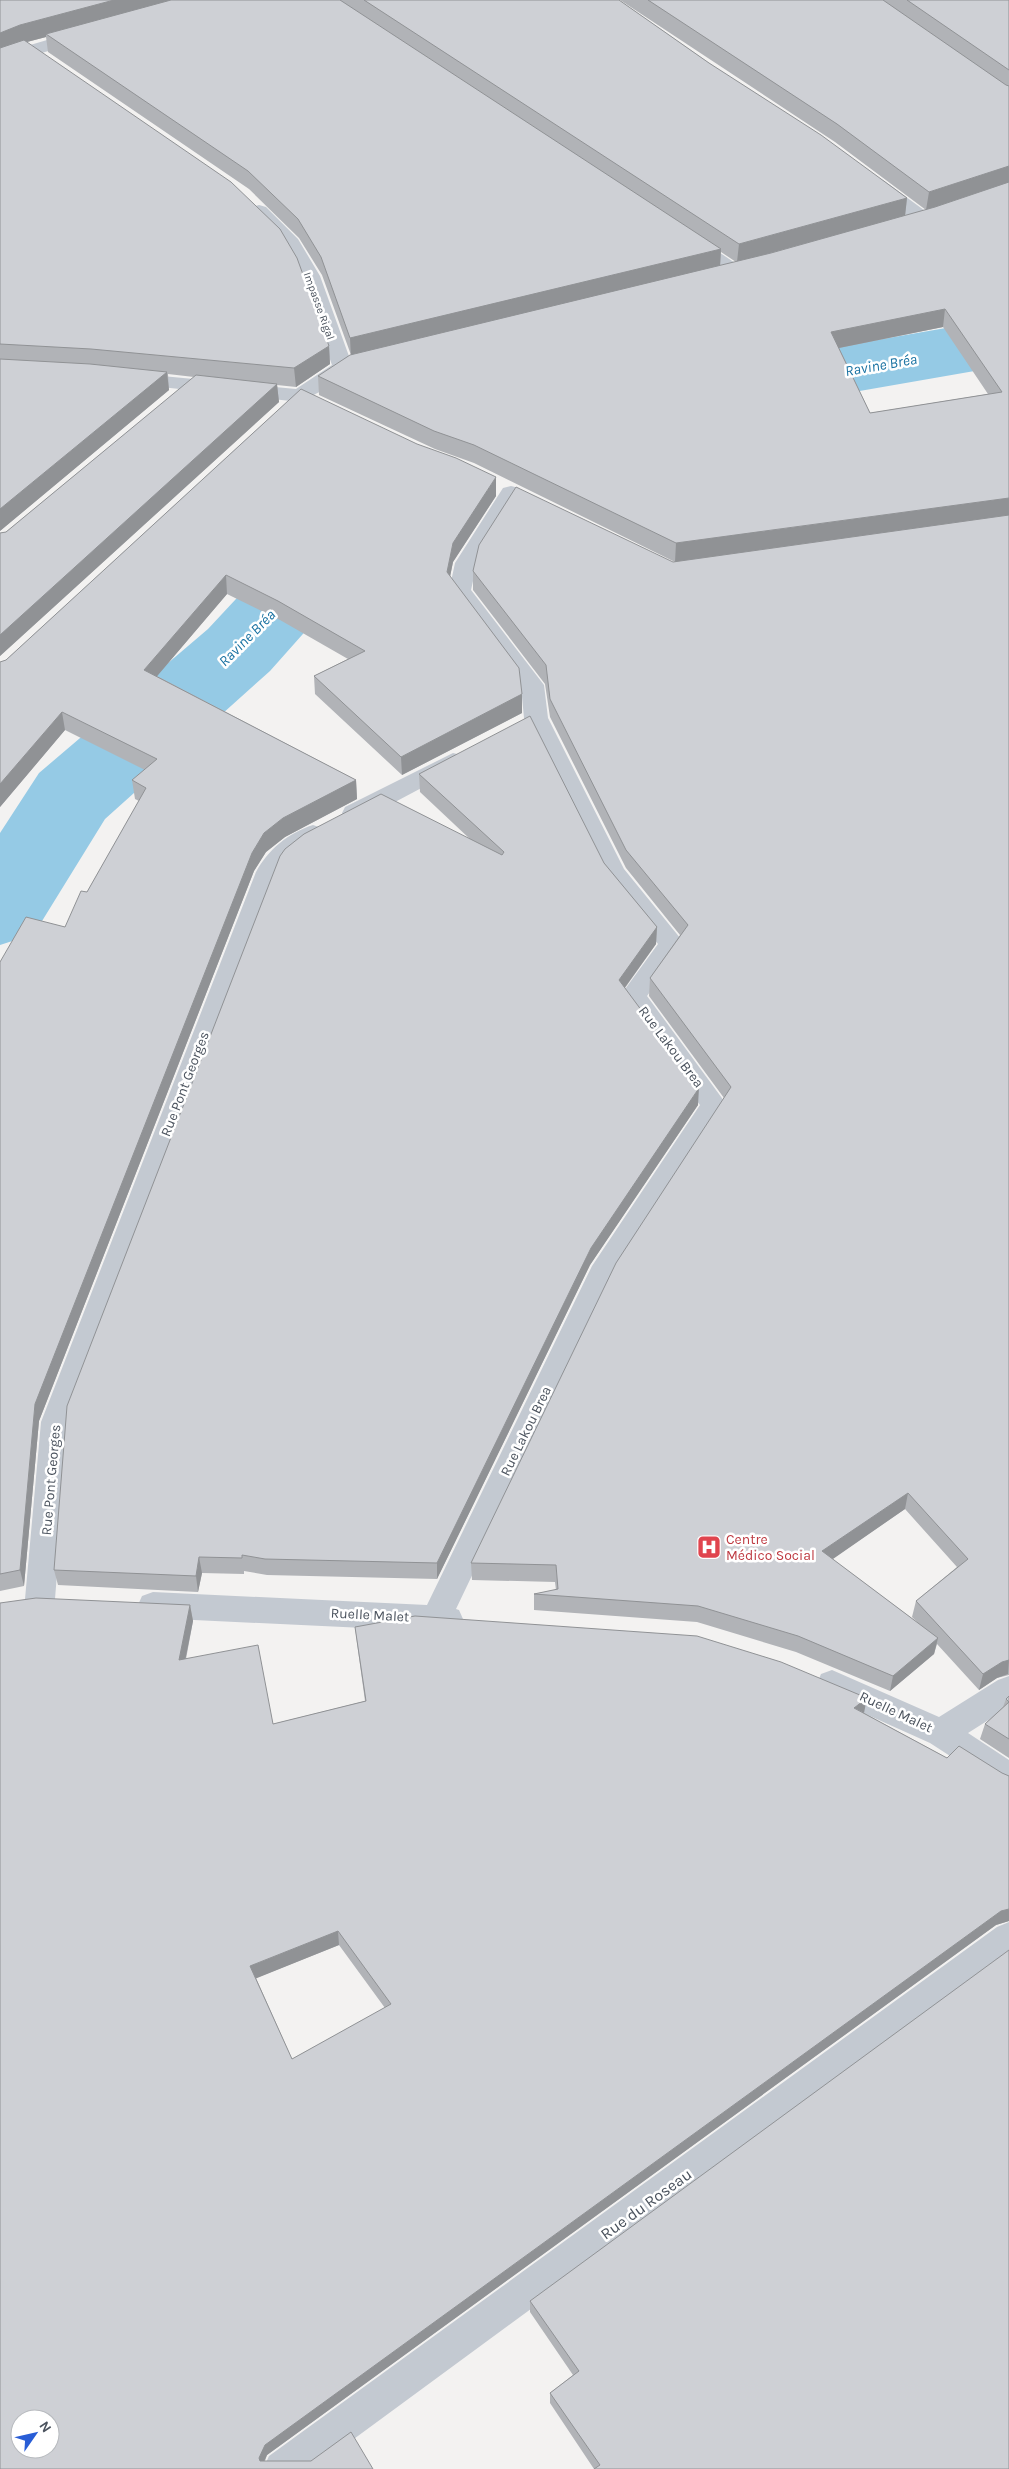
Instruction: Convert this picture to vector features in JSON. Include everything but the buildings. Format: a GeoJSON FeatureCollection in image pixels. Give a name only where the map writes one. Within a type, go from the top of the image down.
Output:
{"type":"FeatureCollection","features":[{"type":"Feature","properties":{"kind":"street"},"geometry":{"type":"LineString","coordinates":[[0,60],[29,49],[106,28]]}},
{"type":"Feature","properties":{"kind":"street"},"geometry":{"type":"LineString","coordinates":[[29,49],[45,60]]}},
{"type":"Feature","properties":{"kind":"street"},"geometry":{"type":"LineString","coordinates":[[865,176],[935,217],[898,228]]}},
{"type":"Feature","properties":{"kind":"street","name":"Impasse Rigal"},"geometry":{"type":"LineString","coordinates":[[242,195],[291,243],[310,276],[342,367]]}},
{"type":"Feature","properties":{"kind":"street"},"geometry":{"type":"LineString","coordinates":[[710,278],[749,269]]}},
{"type":"Feature","properties":{"kind":"street"},"geometry":{"type":"LineString","coordinates":[[278,416],[309,400],[342,367],[372,360]]}},
{"type":"Feature","properties":{"kind":"street"},"geometry":{"type":"LineString","coordinates":[[112,377],[309,400]]}},
{"type":"Feature","properties":{"kind":"street"},"geometry":{"type":"LineString","coordinates":[[169,404],[192,385]]}},
{"type":"Feature","properties":{"kind":"street","name":"Rue Lakou Brea"},"geometry":{"type":"LineString","coordinates":[[436,1618],[602,1274],[714,1105],[633,996],[672,944],[614,874],[527,722],[532,685],[460,591],[466,563],[512,493]]}},
{"type":"Feature","properties":{"kind":"street","name":"Rue Pont Georges"},"geometry":{"type":"LineString","coordinates":[[70,1601],[28,1601],[55,1422],[268,872],[276,859],[295,844],[476,749]]}},
{"type":"Feature","properties":{"kind":"street","name":"Ruelle Malet"},"geometry":{"type":"LineString","coordinates":[[129,1604],[475,1621]]}},
{"type":"Feature","properties":{"kind":"street","name":"Ruelle Malet"},"geometry":{"type":"LineString","coordinates":[[810,1674],[868,1698],[940,1733],[1009,1777]]}},
{"type":"Feature","properties":{"kind":"street"},"geometry":{"type":"LineString","coordinates":[[940,1733],[1009,1690]]}},
{"type":"Feature","properties":{"kind":"street","name":"Rue du Roseau"},"geometry":{"type":"LineString","coordinates":[[282,2469],[1009,1938]]}},
{"type":"Feature","properties":{"kind":"lane"},"geometry":{"type":"LineString","coordinates":[[682,234],[749,269]]}},
{"type":"Feature","properties":{"kind":"waterway","name":"Ravine Bréa"},"geometry":{"type":"LineString","coordinates":[[704,394],[863,368],[1009,341]]}},
{"type":"Feature","properties":{"kind":"waterway","name":"Ravine Bréa"},"geometry":{"type":"LineString","coordinates":[[0,910],[72,796],[239,650],[360,517],[372,508]]}},
{"type":"Feature","properties":{"kind":"place","name":"Centre Médico Social"},"geometry":{"type":"Point","coordinates":[709,1547]}}]}
